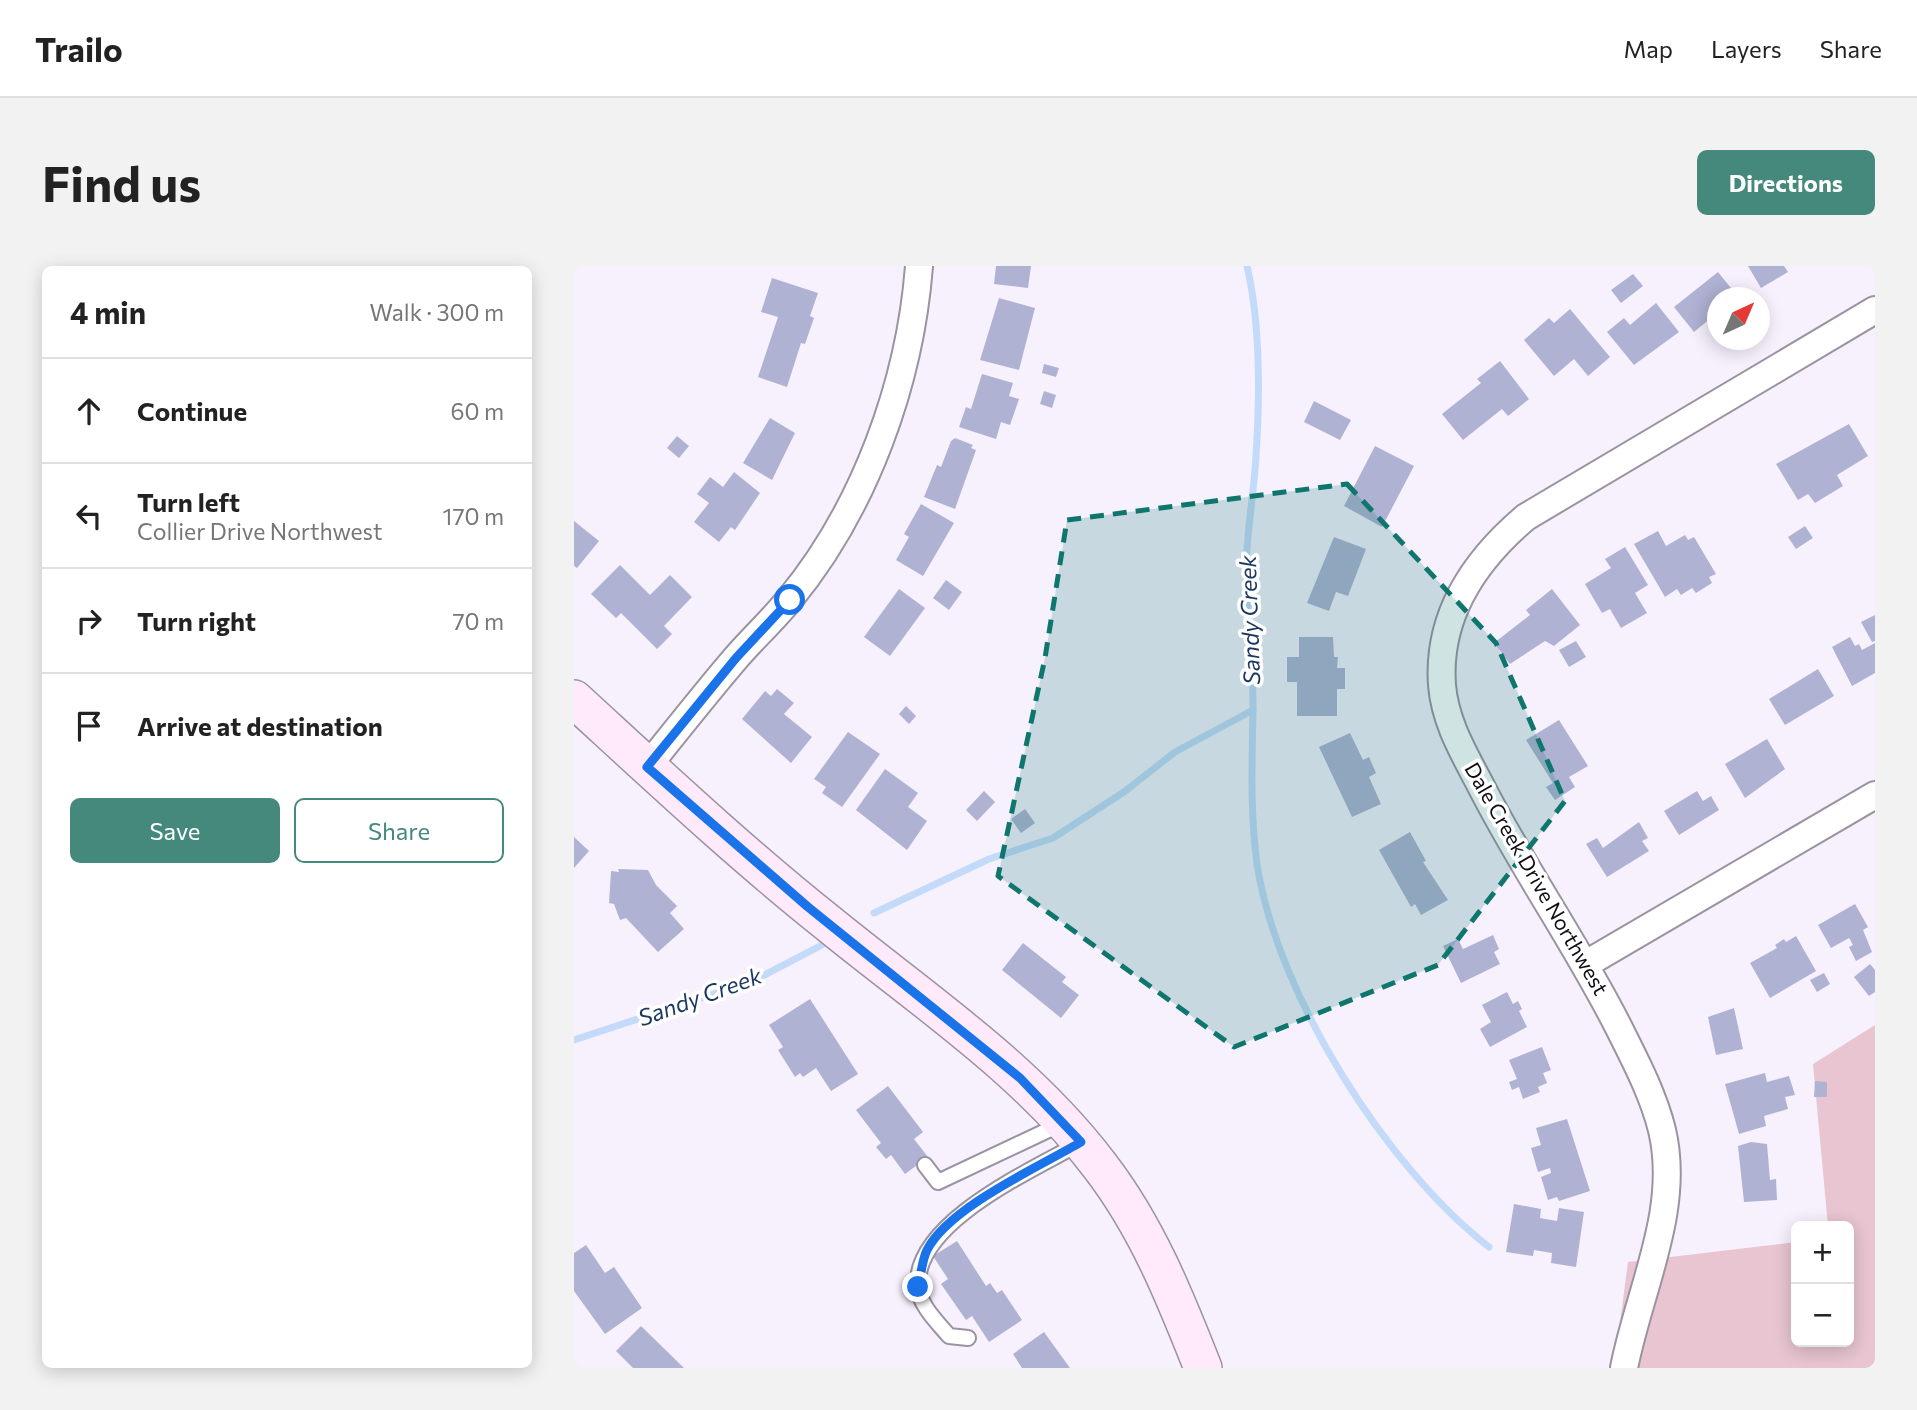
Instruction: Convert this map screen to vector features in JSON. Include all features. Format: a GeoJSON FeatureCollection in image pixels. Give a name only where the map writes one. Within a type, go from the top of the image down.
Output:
{"type":"FeatureCollection","features":[{"type":"Feature","properties":{"kind":"main road"},"geometry":{"type":"LineString","coordinates":[[574,699],[647,767],[808,907],[1020,1078],[1073,1132],[1136,1219],[1167,1276],[1203,1368]]}},
{"type":"Feature","properties":{"kind":"street"},"geometry":{"type":"LineString","coordinates":[[647,767],[736,658],[790,600],[822,554],[865,475],[899,383],[915,309],[919,266]]}},
{"type":"Feature","properties":{"kind":"street","name":"Dale Creek Drive Northwest"},"geometry":{"type":"LineString","coordinates":[[1625,1368],[1633,1321],[1666,1210],[1668,1160],[1661,1128],[1643,1075],[1586,964],[1513,848],[1448,722],[1443,673],[1444,648],[1452,611],[1472,573],[1496,542],[1526,517],[1875,310]]}},
{"type":"Feature","properties":{"kind":"street"},"geometry":{"type":"LineString","coordinates":[[1586,964],[1875,795]]}},
{"type":"Feature","properties":{"kind":"lane"},"geometry":{"type":"LineString","coordinates":[[925,1165],[938,1182],[1073,1132]]}},
{"type":"Feature","properties":{"kind":"lane"},"geometry":{"type":"LineString","coordinates":[[968,1338],[949,1336],[930,1315],[918,1287],[926,1251],[940,1233],[967,1208],[1073,1132]]}},
{"type":"Feature","properties":{"kind":"highlighted area"},"geometry":{"type":"Polygon","coordinates":[[[1347,484],[1496,643],[1565,801],[1438,965],[1234,1047],[998,876],[1045,658],[1067,520],[1347,484]]]}},
{"type":"Feature","properties":{"kind":"shaded area"},"geometry":{"type":"Polygon","coordinates":[[[1875,1025],[1875,1368],[1614,1368],[1628,1262],[1791,1243],[1791,1347],[1854,1347],[1854,1221],[1828,1221],[1813,1064],[1875,1025]]]}},
{"type":"Feature","properties":{"kind":"building"},"geometry":{"type":"Polygon","coordinates":[[[996,266],[1031,266],[1028,288],[994,284],[996,266]]]}},
{"type":"Feature","properties":{"kind":"building"},"geometry":{"type":"Polygon","coordinates":[[[1748,266],[1784,266],[1788,272],[1760,287],[1748,266]]]}},
{"type":"Feature","properties":{"kind":"building"},"geometry":{"type":"Polygon","coordinates":[[[1718,272],[1730,287],[1707,287],[1707,321],[1694,332],[1674,307],[1718,272]]]}},
{"type":"Feature","properties":{"kind":"building"},"geometry":{"type":"Polygon","coordinates":[[[1633,274],[1643,286],[1621,303],[1611,290],[1633,274]]]}},
{"type":"Feature","properties":{"kind":"building"},"geometry":{"type":"Polygon","coordinates":[[[772,278],[818,293],[810,316],[814,318],[805,344],[801,343],[787,387],[758,377],[778,317],[761,312],[772,278]]]}},
{"type":"Feature","properties":{"kind":"building"},"geometry":{"type":"Polygon","coordinates":[[[999,298],[1035,308],[1019,370],[980,360],[999,298]]]}},
{"type":"Feature","properties":{"kind":"building"},"geometry":{"type":"Polygon","coordinates":[[[1656,303],[1679,332],[1634,365],[1607,332],[1624,318],[1630,325],[1656,303]]]}},
{"type":"Feature","properties":{"kind":"building"},"geometry":{"type":"Polygon","coordinates":[[[1570,309],[1610,357],[1588,376],[1574,359],[1554,376],[1524,340],[1549,318],[1554,323],[1570,309]]]}},
{"type":"Feature","properties":{"kind":"building"},"geometry":{"type":"Polygon","coordinates":[[[1500,361],[1529,399],[1508,416],[1502,409],[1463,440],[1442,414],[1481,383],[1477,379],[1500,361]]]}},
{"type":"Feature","properties":{"kind":"building"},"geometry":{"type":"Polygon","coordinates":[[[1044,364],[1059,368],[1056,377],[1042,373],[1044,364]]]}},
{"type":"Feature","properties":{"kind":"building"},"geometry":{"type":"Polygon","coordinates":[[[982,374],[1013,383],[1009,396],[1019,399],[1010,425],[1001,422],[996,439],[959,427],[966,407],[971,409],[982,374]]]}},
{"type":"Feature","properties":{"kind":"building"},"geometry":{"type":"Polygon","coordinates":[[[1044,391],[1056,395],[1052,408],[1040,404],[1044,391]]]}},
{"type":"Feature","properties":{"kind":"building"},"geometry":{"type":"Polygon","coordinates":[[[1314,401],[1351,420],[1340,440],[1304,422],[1314,401]]]}},
{"type":"Feature","properties":{"kind":"building"},"geometry":{"type":"Polygon","coordinates":[[[770,418],[795,433],[772,480],[743,463],[770,418]]]}},
{"type":"Feature","properties":{"kind":"building"},"geometry":{"type":"Polygon","coordinates":[[[1849,424],[1868,456],[1837,475],[1843,486],[1815,503],[1808,494],[1798,500],[1776,464],[1849,424]]]}},
{"type":"Feature","properties":{"kind":"building"},"geometry":{"type":"Polygon","coordinates":[[[677,436],[689,446],[679,458],[667,448],[677,436]]]}},
{"type":"Feature","properties":{"kind":"building"},"geometry":{"type":"Polygon","coordinates":[[[955,438],[973,445],[971,448],[976,450],[955,509],[924,497],[937,465],[941,467],[951,441],[955,438]]]}},
{"type":"Feature","properties":{"kind":"building"},"geometry":{"type":"Polygon","coordinates":[[[1375,446],[1414,466],[1382,527],[1344,506],[1375,446]]]}},
{"type":"Feature","properties":{"kind":"building"},"geometry":{"type":"Polygon","coordinates":[[[734,472],[760,493],[735,530],[731,527],[719,542],[694,522],[709,503],[697,494],[710,477],[723,487],[734,472]]]}},
{"type":"Feature","properties":{"kind":"building"},"geometry":{"type":"Polygon","coordinates":[[[921,504],[954,523],[923,576],[896,560],[909,537],[904,534],[921,504]]]}},
{"type":"Feature","properties":{"kind":"building"},"geometry":{"type":"Polygon","coordinates":[[[574,521],[599,541],[577,568],[574,566],[574,521]]]}},
{"type":"Feature","properties":{"kind":"building"},"geometry":{"type":"Polygon","coordinates":[[[1805,526],[1813,538],[1796,549],[1788,537],[1805,526]]]}},
{"type":"Feature","properties":{"kind":"building"},"geometry":{"type":"Polygon","coordinates":[[[1658,531],[1666,546],[1685,535],[1688,540],[1694,537],[1716,574],[1709,577],[1712,583],[1696,593],[1692,588],[1681,595],[1677,589],[1665,597],[1634,544],[1658,531]]]}},
{"type":"Feature","properties":{"kind":"building"},"geometry":{"type":"Polygon","coordinates":[[[1334,537],[1366,549],[1348,596],[1336,592],[1329,611],[1307,603],[1334,537]]]}},
{"type":"Feature","properties":{"kind":"building"},"geometry":{"type":"Polygon","coordinates":[[[1625,547],[1648,585],[1635,593],[1647,613],[1621,628],[1610,609],[1602,613],[1585,584],[1611,568],[1605,559],[1625,547]]]}},
{"type":"Feature","properties":{"kind":"building"},"geometry":{"type":"Polygon","coordinates":[[[620,565],[650,595],[670,575],[692,597],[664,626],[672,634],[657,649],[621,613],[616,618],[591,594],[620,565]]]}},
{"type":"Feature","properties":{"kind":"building"},"geometry":{"type":"Polygon","coordinates":[[[946,580],[962,592],[949,610],[933,598],[946,580]]]}},
{"type":"Feature","properties":{"kind":"building"},"geometry":{"type":"Polygon","coordinates":[[[899,589],[925,608],[890,656],[864,637],[899,589]]]}},
{"type":"Feature","properties":{"kind":"building"},"geometry":{"type":"Polygon","coordinates":[[[1552,589],[1580,625],[1554,646],[1545,641],[1510,664],[1494,643],[1530,615],[1526,610],[1552,589]]]}},
{"type":"Feature","properties":{"kind":"building"},"geometry":{"type":"Polygon","coordinates":[[[1875,615],[1875,641],[1872,642],[1861,622],[1875,615]]]}},
{"type":"Feature","properties":{"kind":"building"},"geometry":{"type":"Polygon","coordinates":[[[1299,637],[1333,637],[1334,657],[1338,657],[1337,668],[1345,668],[1345,689],[1337,689],[1337,716],[1297,716],[1297,682],[1287,682],[1287,657],[1299,657],[1299,637]]]}},
{"type":"Feature","properties":{"kind":"building"},"geometry":{"type":"Polygon","coordinates":[[[1850,637],[1855,646],[1859,644],[1862,650],[1875,643],[1875,673],[1852,686],[1832,647],[1850,637]]]}},
{"type":"Feature","properties":{"kind":"building"},"geometry":{"type":"Polygon","coordinates":[[[1576,641],[1586,657],[1569,667],[1559,650],[1576,641]]]}},
{"type":"Feature","properties":{"kind":"building"},"geometry":{"type":"Polygon","coordinates":[[[1818,669],[1834,696],[1785,725],[1769,699],[1818,669]]]}},
{"type":"Feature","properties":{"kind":"building"},"geometry":{"type":"Polygon","coordinates":[[[777,689],[794,703],[784,714],[812,737],[791,763],[742,719],[765,691],[771,696],[777,689]]]}},
{"type":"Feature","properties":{"kind":"building"},"geometry":{"type":"Polygon","coordinates":[[[906,706],[916,716],[909,724],[899,714],[906,706]]]}},
{"type":"Feature","properties":{"kind":"building"},"geometry":{"type":"Polygon","coordinates":[[[1559,720],[1588,766],[1569,777],[1575,787],[1555,800],[1546,787],[1553,783],[1526,740],[1559,720]]]}},
{"type":"Feature","properties":{"kind":"building"},"geometry":{"type":"Polygon","coordinates":[[[848,732],[880,754],[842,807],[822,793],[826,787],[814,779],[848,732]]]}},
{"type":"Feature","properties":{"kind":"building"},"geometry":{"type":"Polygon","coordinates":[[[1350,733],[1363,760],[1369,757],[1376,773],[1369,777],[1381,804],[1352,817],[1319,747],[1350,733]]]}},
{"type":"Feature","properties":{"kind":"building"},"geometry":{"type":"Polygon","coordinates":[[[1767,739],[1785,769],[1745,798],[1725,764],[1767,739]]]}},
{"type":"Feature","properties":{"kind":"building"},"geometry":{"type":"Polygon","coordinates":[[[885,769],[918,793],[908,807],[927,821],[907,850],[856,810],[885,769]]]}},
{"type":"Feature","properties":{"kind":"building"},"geometry":{"type":"Polygon","coordinates":[[[984,791],[995,802],[977,821],[966,810],[984,791]]]}},
{"type":"Feature","properties":{"kind":"building"},"geometry":{"type":"Polygon","coordinates":[[[1697,791],[1703,801],[1711,796],[1719,810],[1679,835],[1664,811],[1697,791]]]}},
{"type":"Feature","properties":{"kind":"building"},"geometry":{"type":"Polygon","coordinates":[[[1025,809],[1035,823],[1021,833],[1011,819],[1025,809]]]}},
{"type":"Feature","properties":{"kind":"building"},"geometry":{"type":"Polygon","coordinates":[[[1639,822],[1648,838],[1642,841],[1649,851],[1607,877],[1586,844],[1597,838],[1603,848],[1639,822]]]}},
{"type":"Feature","properties":{"kind":"building"},"geometry":{"type":"Polygon","coordinates":[[[1410,832],[1426,861],[1423,862],[1448,900],[1421,915],[1415,904],[1411,907],[1379,850],[1410,832]]]}},
{"type":"Feature","properties":{"kind":"building"},"geometry":{"type":"Polygon","coordinates":[[[574,837],[589,851],[574,868],[574,837]]]}},
{"type":"Feature","properties":{"kind":"building"},"geometry":{"type":"Polygon","coordinates":[[[618,869],[648,870],[656,885],[677,906],[670,913],[684,929],[658,952],[626,918],[620,920],[614,904],[609,903],[611,871],[619,872],[618,869]]]}},
{"type":"Feature","properties":{"kind":"building"},"geometry":{"type":"Polygon","coordinates":[[[1855,904],[1868,927],[1863,930],[1872,952],[1856,961],[1849,947],[1853,945],[1849,938],[1831,948],[1818,925],[1855,904]]]}},
{"type":"Feature","properties":{"kind":"building"},"geometry":{"type":"Polygon","coordinates":[[[1493,935],[1499,949],[1494,952],[1500,964],[1461,983],[1443,946],[1458,939],[1463,949],[1493,935]]]}},
{"type":"Feature","properties":{"kind":"building"},"geometry":{"type":"Polygon","coordinates":[[[1796,936],[1816,971],[1770,998],[1750,963],[1777,948],[1775,945],[1784,939],[1786,942],[1796,936]]]}},
{"type":"Feature","properties":{"kind":"building"},"geometry":{"type":"Polygon","coordinates":[[[1023,943],[1066,977],[1062,982],[1079,995],[1061,1018],[1002,970],[1023,943]]]}},
{"type":"Feature","properties":{"kind":"building"},"geometry":{"type":"Polygon","coordinates":[[[1870,964],[1875,970],[1875,992],[1869,996],[1854,977],[1870,964]]]}},
{"type":"Feature","properties":{"kind":"building"},"geometry":{"type":"Polygon","coordinates":[[[1824,973],[1830,984],[1817,992],[1810,980],[1824,973]]]}},
{"type":"Feature","properties":{"kind":"building"},"geometry":{"type":"Polygon","coordinates":[[[1507,992],[1513,1004],[1518,1001],[1522,1009],[1519,1011],[1527,1027],[1490,1047],[1480,1029],[1491,1022],[1482,1005],[1507,992]]]}},
{"type":"Feature","properties":{"kind":"building"},"geometry":{"type":"Polygon","coordinates":[[[810,999],[858,1074],[831,1091],[816,1068],[803,1077],[800,1073],[795,1077],[778,1050],[783,1047],[769,1025],[810,999]]]}},
{"type":"Feature","properties":{"kind":"building"},"geometry":{"type":"Polygon","coordinates":[[[1734,1008],[1743,1049],[1716,1055],[1708,1017],[1734,1008]]]}},
{"type":"Feature","properties":{"kind":"building"},"geometry":{"type":"Polygon","coordinates":[[[1542,1047],[1551,1070],[1543,1073],[1547,1083],[1538,1087],[1540,1092],[1523,1099],[1519,1087],[1512,1090],[1509,1082],[1517,1079],[1509,1060],[1542,1047]]]}},
{"type":"Feature","properties":{"kind":"building"},"geometry":{"type":"Polygon","coordinates":[[[1765,1073],[1767,1082],[1789,1076],[1795,1095],[1785,1097],[1788,1109],[1764,1116],[1766,1126],[1739,1134],[1725,1084],[1765,1073]]]}},
{"type":"Feature","properties":{"kind":"building"},"geometry":{"type":"Polygon","coordinates":[[[1815,1081],[1827,1082],[1827,1097],[1814,1097],[1815,1081]]]}},
{"type":"Feature","properties":{"kind":"building"},"geometry":{"type":"Polygon","coordinates":[[[888,1086],[923,1132],[914,1139],[928,1157],[905,1174],[891,1155],[886,1159],[876,1147],[881,1143],[856,1110],[888,1086]]]}},
{"type":"Feature","properties":{"kind":"building"},"geometry":{"type":"Polygon","coordinates":[[[1567,1119],[1590,1191],[1559,1201],[1557,1197],[1548,1200],[1541,1177],[1551,1173],[1550,1168],[1538,1172],[1531,1148],[1541,1145],[1536,1128],[1567,1119]]]}},
{"type":"Feature","properties":{"kind":"building"},"geometry":{"type":"Polygon","coordinates":[[[1751,1142],[1767,1144],[1770,1180],[1776,1179],[1777,1200],[1744,1202],[1738,1146],[1751,1142]]]}},
{"type":"Feature","properties":{"kind":"building"},"geometry":{"type":"Polygon","coordinates":[[[1514,1204],[1541,1209],[1540,1218],[1557,1221],[1559,1208],[1584,1212],[1576,1267],[1551,1263],[1552,1253],[1534,1250],[1533,1256],[1506,1252],[1514,1204]]]}},
{"type":"Feature","properties":{"kind":"building"},"geometry":{"type":"Polygon","coordinates":[[[957,1241],[986,1286],[990,1283],[997,1293],[1002,1290],[1022,1320],[989,1342],[972,1316],[966,1320],[941,1284],[948,1279],[933,1256],[957,1241]]]}},
{"type":"Feature","properties":{"kind":"building"},"geometry":{"type":"Polygon","coordinates":[[[586,1245],[605,1273],[614,1267],[642,1308],[605,1334],[574,1291],[574,1253],[586,1245]]]}},
{"type":"Feature","properties":{"kind":"building"},"geometry":{"type":"Polygon","coordinates":[[[641,1326],[684,1368],[633,1368],[616,1351],[641,1326]]]}},
{"type":"Feature","properties":{"kind":"building"},"geometry":{"type":"Polygon","coordinates":[[[1044,1332],[1070,1368],[1022,1368],[1013,1354],[1044,1332]]]}},
{"type":"Feature","properties":{"kind":"waterway"},"geometry":{"type":"LineString","coordinates":[[1247,266],[1255,312],[1259,385],[1246,567],[1253,692],[1252,806],[1257,864],[1268,915],[1287,968],[1312,1022],[1342,1075],[1412,1172],[1450,1213],[1489,1247]]}},
{"type":"Feature","properties":{"kind":"waterway","name":"Sandy Creek"},"geometry":{"type":"LineString","coordinates":[[874,913],[989,859],[1053,838],[1124,792],[1175,752],[1253,710]]}},
{"type":"Feature","properties":{"kind":"waterway","name":"Sandy Creek"},"geometry":{"type":"LineString","coordinates":[[574,1040],[753,981],[822,945]]}},
{"type":"Feature","properties":{"kind":"route"},"geometry":{"type":"LineString","coordinates":[[790,600],[736,658],[647,767],[808,907],[1020,1078],[1081,1142],[967,1208],[940,1233],[926,1251],[918,1287]]}}]}
